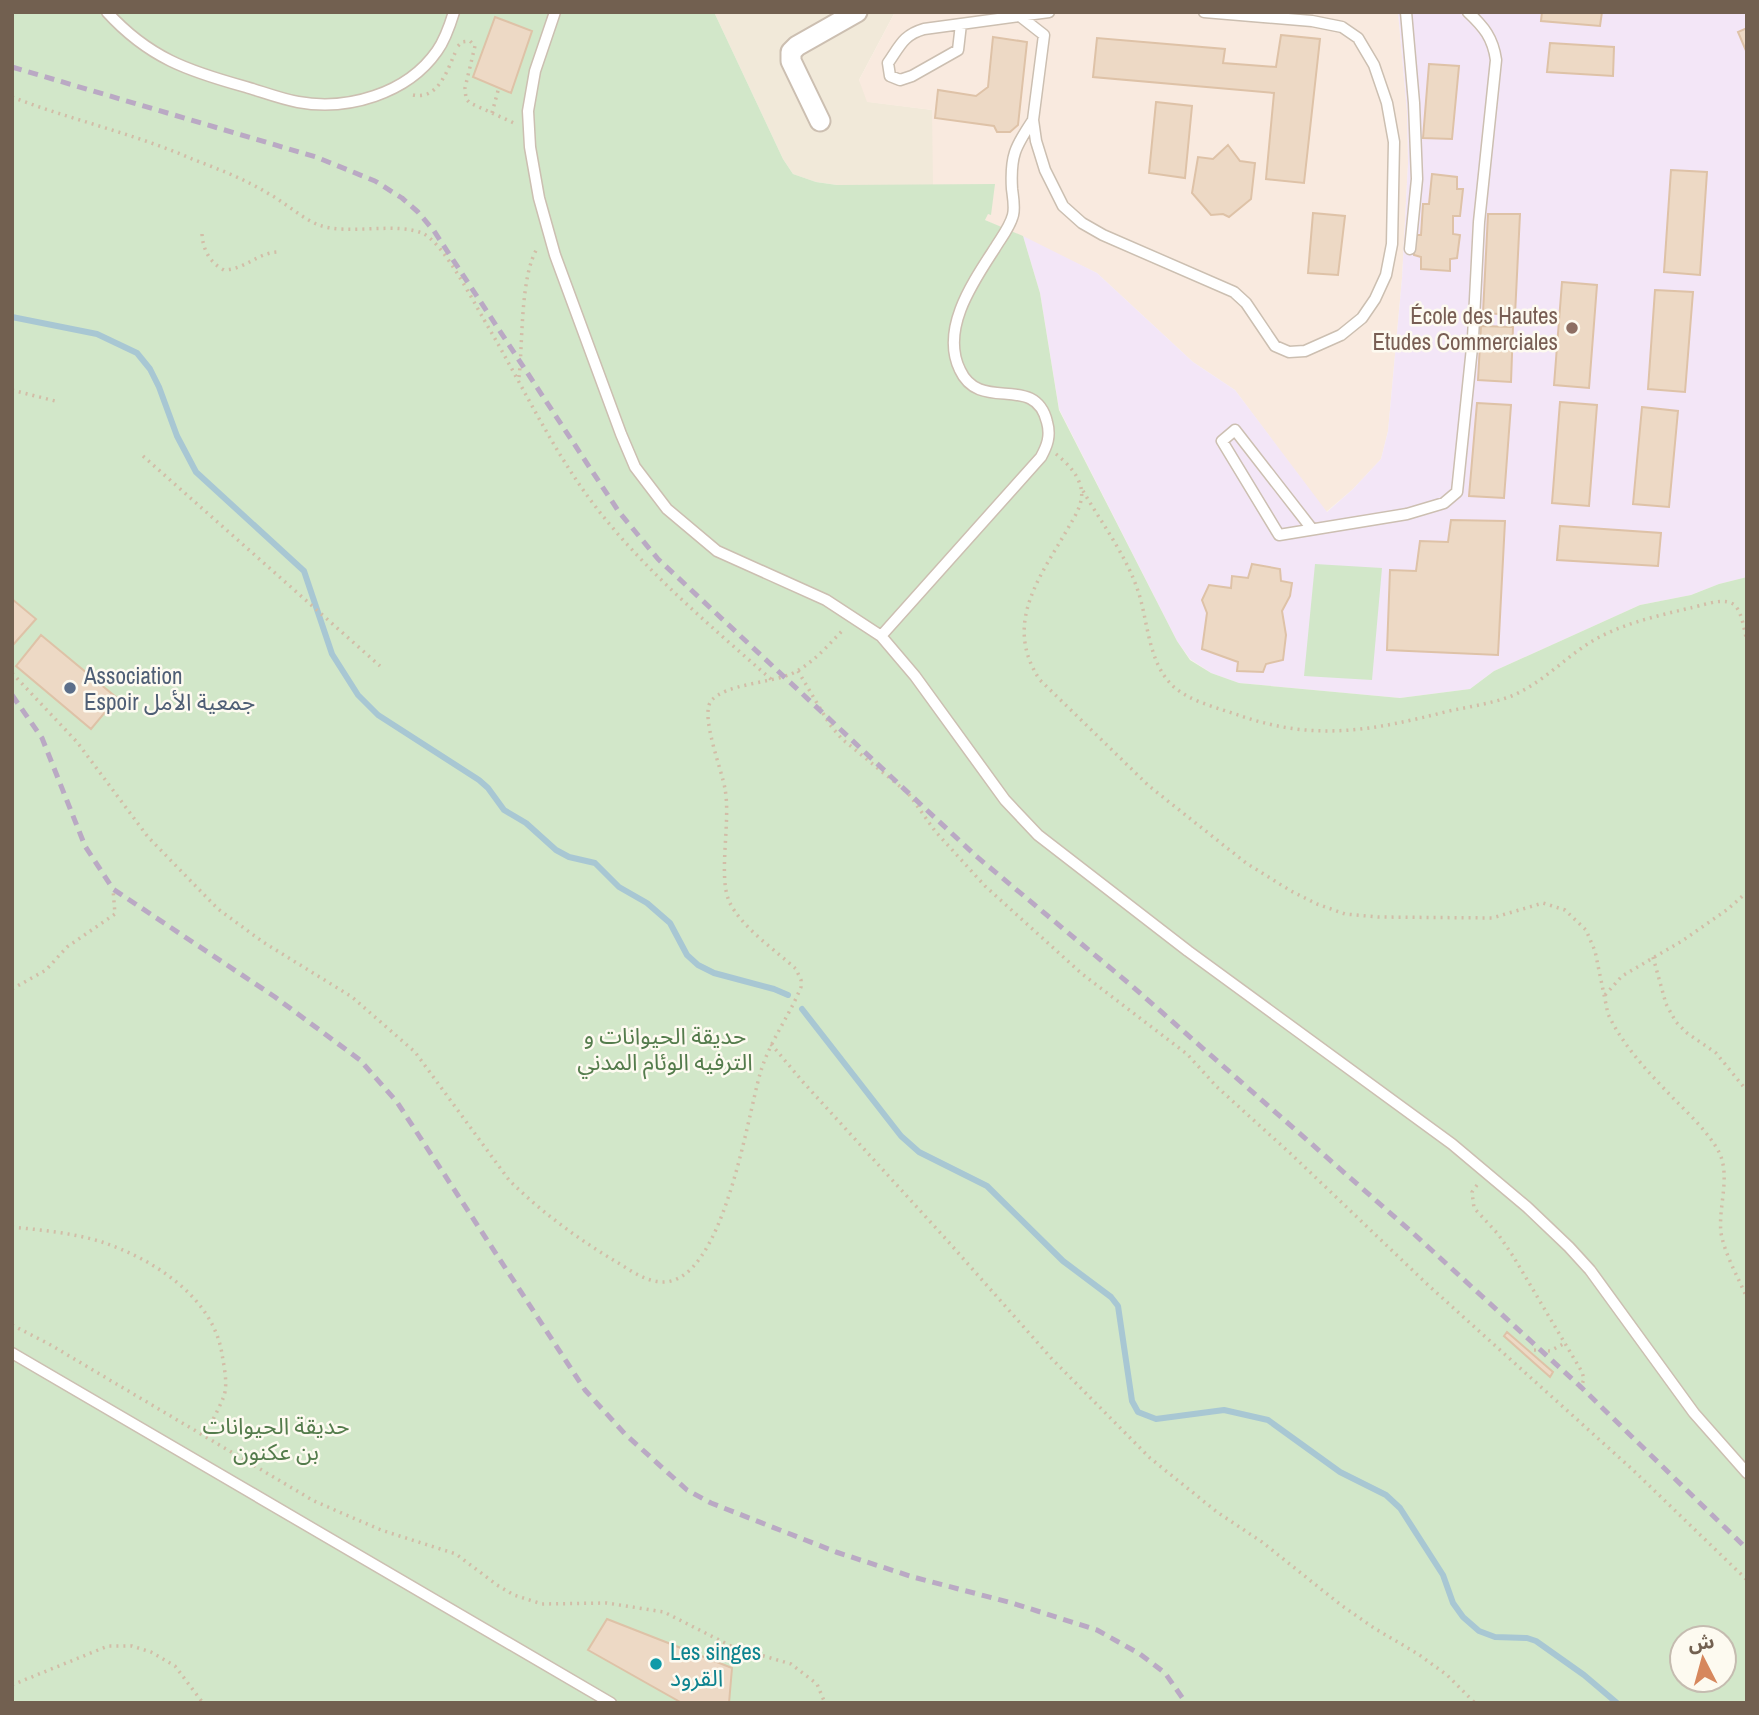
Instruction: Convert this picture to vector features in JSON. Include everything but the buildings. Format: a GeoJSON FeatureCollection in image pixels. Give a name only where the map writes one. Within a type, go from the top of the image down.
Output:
{"type":"FeatureCollection","features":[{"type":"Feature","properties":{"kind":"street"},"geometry":{"type":"LineString","coordinates":[[820,121],[791,61],[791,52],[857,12]]}},
{"type":"Feature","properties":{"kind":"lane"},"geometry":{"type":"LineString","coordinates":[[107,12],[126,33],[165,59],[207,76],[298,102],[329,105],[356,102],[386,92],[414,75],[437,51],[454,12]]}},
{"type":"Feature","properties":{"kind":"lane"},"geometry":{"type":"LineString","coordinates":[[555,12],[535,71],[527,111],[539,198],[555,255],[621,434],[635,467],[667,509],[717,551],[789,582],[854,617],[881,636],[915,676],[1005,800],[1038,835],[1188,951],[1485,1169],[1581,1261],[1694,1413],[1747,1473]]}},
{"type":"Feature","properties":{"kind":"lane"},"geometry":{"type":"LineString","coordinates":[[961,24],[958,50],[912,76],[900,80],[890,76],[888,63],[905,37],[924,29],[1049,12]]}},
{"type":"Feature","properties":{"kind":"lane"},"geometry":{"type":"LineString","coordinates":[[1021,14],[1044,35],[1033,120],[1045,170],[1063,206],[1082,223],[1102,234],[1234,292],[1246,303],[1275,346],[1289,352],[1305,351],[1341,335],[1362,318],[1386,275],[1392,244],[1394,142],[1387,103],[1374,65],[1358,38],[1342,27],[1312,21],[1204,12]]}},
{"type":"Feature","properties":{"kind":"lane"},"geometry":{"type":"LineString","coordinates":[[1406,12],[1417,179],[1410,249]]}},
{"type":"Feature","properties":{"kind":"lane"},"geometry":{"type":"LineString","coordinates":[[1312,529],[1235,430],[1222,441],[1279,535],[1407,514],[1444,503],[1457,492],[1473,338],[1479,222],[1496,60],[1494,44],[1485,28],[1468,12]]}},
{"type":"Feature","properties":{"kind":"lane"},"geometry":{"type":"LineString","coordinates":[[881,636],[1041,457],[1047,446],[1047,421],[1039,404],[1031,397],[986,393],[977,389],[960,372],[953,343],[962,306],[1013,215],[1012,162],[1017,142],[1033,120]]}},
{"type":"Feature","properties":{"kind":"lane"},"geometry":{"type":"LineString","coordinates":[[12,1353],[611,1703]]}},
{"type":"Feature","properties":{"kind":"path"},"geometry":{"type":"LineString","coordinates":[[412,94],[420,96],[432,92],[441,82],[457,47],[462,42],[470,41],[475,46],[465,95],[470,103],[528,130]]}},
{"type":"Feature","properties":{"kind":"path"},"geometry":{"type":"LineString","coordinates":[[492,113],[499,88]]}},
{"type":"Feature","properties":{"kind":"path"},"geometry":{"type":"LineString","coordinates":[[12,97],[50,112],[70,115],[151,142],[190,158],[268,193],[319,225],[339,229],[388,229],[424,234],[455,271],[519,379],[530,405],[591,501],[630,547],[729,643],[773,681]]}},
{"type":"Feature","properties":{"kind":"path"},"geometry":{"type":"LineString","coordinates":[[519,379],[529,267],[535,252],[550,232]]}},
{"type":"Feature","properties":{"kind":"path"},"geometry":{"type":"LineString","coordinates":[[202,234],[202,241],[213,264],[224,270],[246,265],[261,254],[278,252]]}},
{"type":"Feature","properties":{"kind":"path"},"geometry":{"type":"LineString","coordinates":[[12,390],[59,402]]}},
{"type":"Feature","properties":{"kind":"path"},"geometry":{"type":"LineString","coordinates":[[1047,446],[1074,471],[1125,562],[1138,589],[1154,653],[1161,671],[1171,684],[1189,696],[1268,725],[1312,732],[1362,730],[1507,698],[1527,688],[1593,641],[1617,628],[1714,603],[1730,602],[1734,605],[1747,641]]}},
{"type":"Feature","properties":{"kind":"path"},"geometry":{"type":"LineString","coordinates":[[143,456],[380,666]]}},
{"type":"Feature","properties":{"kind":"path"},"geometry":{"type":"LineString","coordinates":[[1082,489],[1078,512],[1031,592],[1025,612],[1025,640],[1030,665],[1040,680],[1149,786],[1246,863],[1291,891],[1345,914],[1378,917],[1492,918],[1543,903],[1555,905],[1576,918],[1586,930],[1595,951],[1608,1014],[1622,1039],[1655,1079],[1692,1117],[1721,1156],[1724,1176],[1720,1219],[1722,1235],[1747,1298]]}},
{"type":"Feature","properties":{"kind":"path"},"geometry":{"type":"LineString","coordinates":[[12,673],[64,726],[148,837],[218,909],[263,942],[352,998],[415,1052],[509,1180],[524,1195],[582,1241],[654,1281],[664,1282],[685,1275],[709,1244],[726,1207],[760,1073],[771,1044],[797,997],[802,980],[796,969],[741,919],[727,897],[725,884],[728,806],[707,710],[711,701],[721,692],[773,681],[798,671],[827,647],[854,617]]}},
{"type":"Feature","properties":{"kind":"path"},"geometry":{"type":"LineString","coordinates":[[798,671],[830,725],[842,739],[908,793],[934,831],[985,886],[1081,973],[1186,1054],[1217,1087],[1428,1285],[1633,1470],[1747,1580]]}},
{"type":"Feature","properties":{"kind":"path"},"geometry":{"type":"LineString","coordinates":[[12,989],[46,970],[66,947],[115,914],[113,889]]}},
{"type":"Feature","properties":{"kind":"path"},"geometry":{"type":"LineString","coordinates":[[1605,995],[1622,976],[1682,941],[1728,909],[1747,892]]}},
{"type":"Feature","properties":{"kind":"path"},"geometry":{"type":"LineString","coordinates":[[1653,957],[1666,1004],[1676,1022],[1716,1053],[1747,1091]]}},
{"type":"Feature","properties":{"kind":"path"},"geometry":{"type":"LineString","coordinates":[[771,1044],[1052,1359],[1150,1458],[1341,1605],[1447,1675],[1475,1703]]}},
{"type":"Feature","properties":{"kind":"path"},"geometry":{"type":"LineString","coordinates":[[1485,1169],[1472,1192],[1474,1208],[1498,1234],[1513,1256],[1582,1372],[1584,1379],[1580,1391]]}},
{"type":"Feature","properties":{"kind":"path"},"geometry":{"type":"LineString","coordinates":[[12,1227],[53,1231],[102,1242],[143,1259],[184,1287],[208,1317],[220,1342],[225,1374],[224,1394],[205,1435]]}},
{"type":"Feature","properties":{"kind":"path"},"geometry":{"type":"LineString","coordinates":[[12,1325],[49,1344],[314,1501],[381,1530],[456,1554],[496,1585],[514,1595],[542,1604],[607,1603],[664,1612],[733,1647],[791,1664],[817,1684],[825,1703]]}},
{"type":"Feature","properties":{"kind":"path"},"geometry":{"type":"LineString","coordinates":[[1534,1350],[1550,1351],[1564,1343]]}},
{"type":"Feature","properties":{"kind":"path"},"geometry":{"type":"LineString","coordinates":[[12,1685],[108,1646],[132,1646],[151,1651],[175,1666],[203,1703]]}},
{"type":"Feature","properties":{"kind":"shaded area"},"geometry":{"type":"Polygon","coordinates":[[[714,12],[895,12],[859,80],[870,102],[933,110],[933,185],[837,185],[816,182],[793,174],[783,159],[714,12]]]}},
{"type":"Feature","properties":{"kind":"shaded area"},"geometry":{"type":"Polygon","coordinates":[[[895,12],[1398,12],[1407,112],[1408,163],[1402,278],[1388,431],[1381,459],[1353,489],[1326,512],[1235,390],[1193,362],[1097,273],[985,220],[994,185],[933,185],[932,110],[867,102],[859,80],[895,12]]]}},
{"type":"Feature","properties":{"kind":"shaded area","name":"École des Hautes Etudes Commerciales"},"geometry":{"type":"Polygon","coordinates":[[[1398,12],[1747,12],[1747,577],[1691,595],[1640,605],[1494,671],[1470,689],[1400,698],[1239,683],[1211,673],[1190,659],[1177,641],[1059,409],[1040,293],[1023,236],[1097,273],[1193,362],[1235,390],[1327,512],[1381,459],[1388,431],[1402,278],[1408,163],[1407,112],[1398,12]]]}},
{"type":"Feature","properties":{"kind":"green space","name":"حديقة الحيوانات و الترفيه الوئام المدني"},"geometry":{"type":"Polygon","coordinates":[[[12,12],[714,12],[783,159],[793,174],[816,182],[837,185],[995,184],[991,215],[988,214],[985,220],[1023,236],[1040,293],[1059,410],[1177,641],[1190,660],[1211,673],[1239,683],[1400,698],[1470,689],[1494,671],[1640,605],[1691,595],[1747,577],[1747,1703],[12,1703],[12,12]]]}},
{"type":"Feature","properties":{"kind":"green space"},"geometry":{"type":"Polygon","coordinates":[[[1315,564],[1382,568],[1372,680],[1304,676],[1315,564]]]}},
{"type":"Feature","properties":{"kind":"waterway"},"geometry":{"type":"LineString","coordinates":[[12,317],[97,334],[137,353],[150,369],[159,387],[177,436],[196,472],[304,571],[332,654],[358,695],[378,715],[479,780],[504,810],[526,823],[556,850],[569,857],[595,863],[619,887],[647,903],[670,923],[687,955],[698,965],[714,973],[788,995]]}},
{"type":"Feature","properties":{"kind":"waterway"},"geometry":{"type":"LineString","coordinates":[[802,1009],[901,1136],[919,1152],[987,1186],[1063,1261],[1111,1297],[1118,1306],[1132,1401],[1138,1412],[1156,1419],[1224,1410],[1268,1420],[1340,1472],[1386,1495],[1400,1508],[1443,1575],[1453,1603],[1463,1617],[1479,1631],[1495,1637],[1527,1638],[1536,1641],[1584,1675],[1617,1703]]}},
{"type":"Feature","properties":{"kind":"railway"},"geometry":{"type":"LineString","coordinates":[[12,67],[316,157],[375,181],[402,198],[434,231],[619,512],[658,559],[976,856],[1132,986],[1414,1234],[1582,1388],[1747,1549]]}},
{"type":"Feature","properties":{"kind":"railway"},"geometry":{"type":"LineString","coordinates":[[12,695],[42,738],[85,846],[113,889],[275,997],[360,1060],[397,1102],[585,1390],[625,1434],[687,1490],[711,1503],[836,1552],[1097,1630],[1140,1654],[1165,1673],[1186,1703]]}},
{"type":"Feature","properties":{"kind":"place","name":"École des Hautes Etudes Commerciales"},"geometry":{"type":"Point","coordinates":[1572,328]}},
{"type":"Feature","properties":{"kind":"place","name":"Association Espoir جمعية الأمل"},"geometry":{"type":"Point","coordinates":[70,688]}},
{"type":"Feature","properties":{"kind":"place","name":"Les singes القرود"},"geometry":{"type":"Point","coordinates":[656,1664]}},
{"type":"Feature","properties":{"kind":"park label","name":"حديقة الحيوانات بن عكنون"},"geometry":{"type":"Point","coordinates":[276,1438]}}]}
